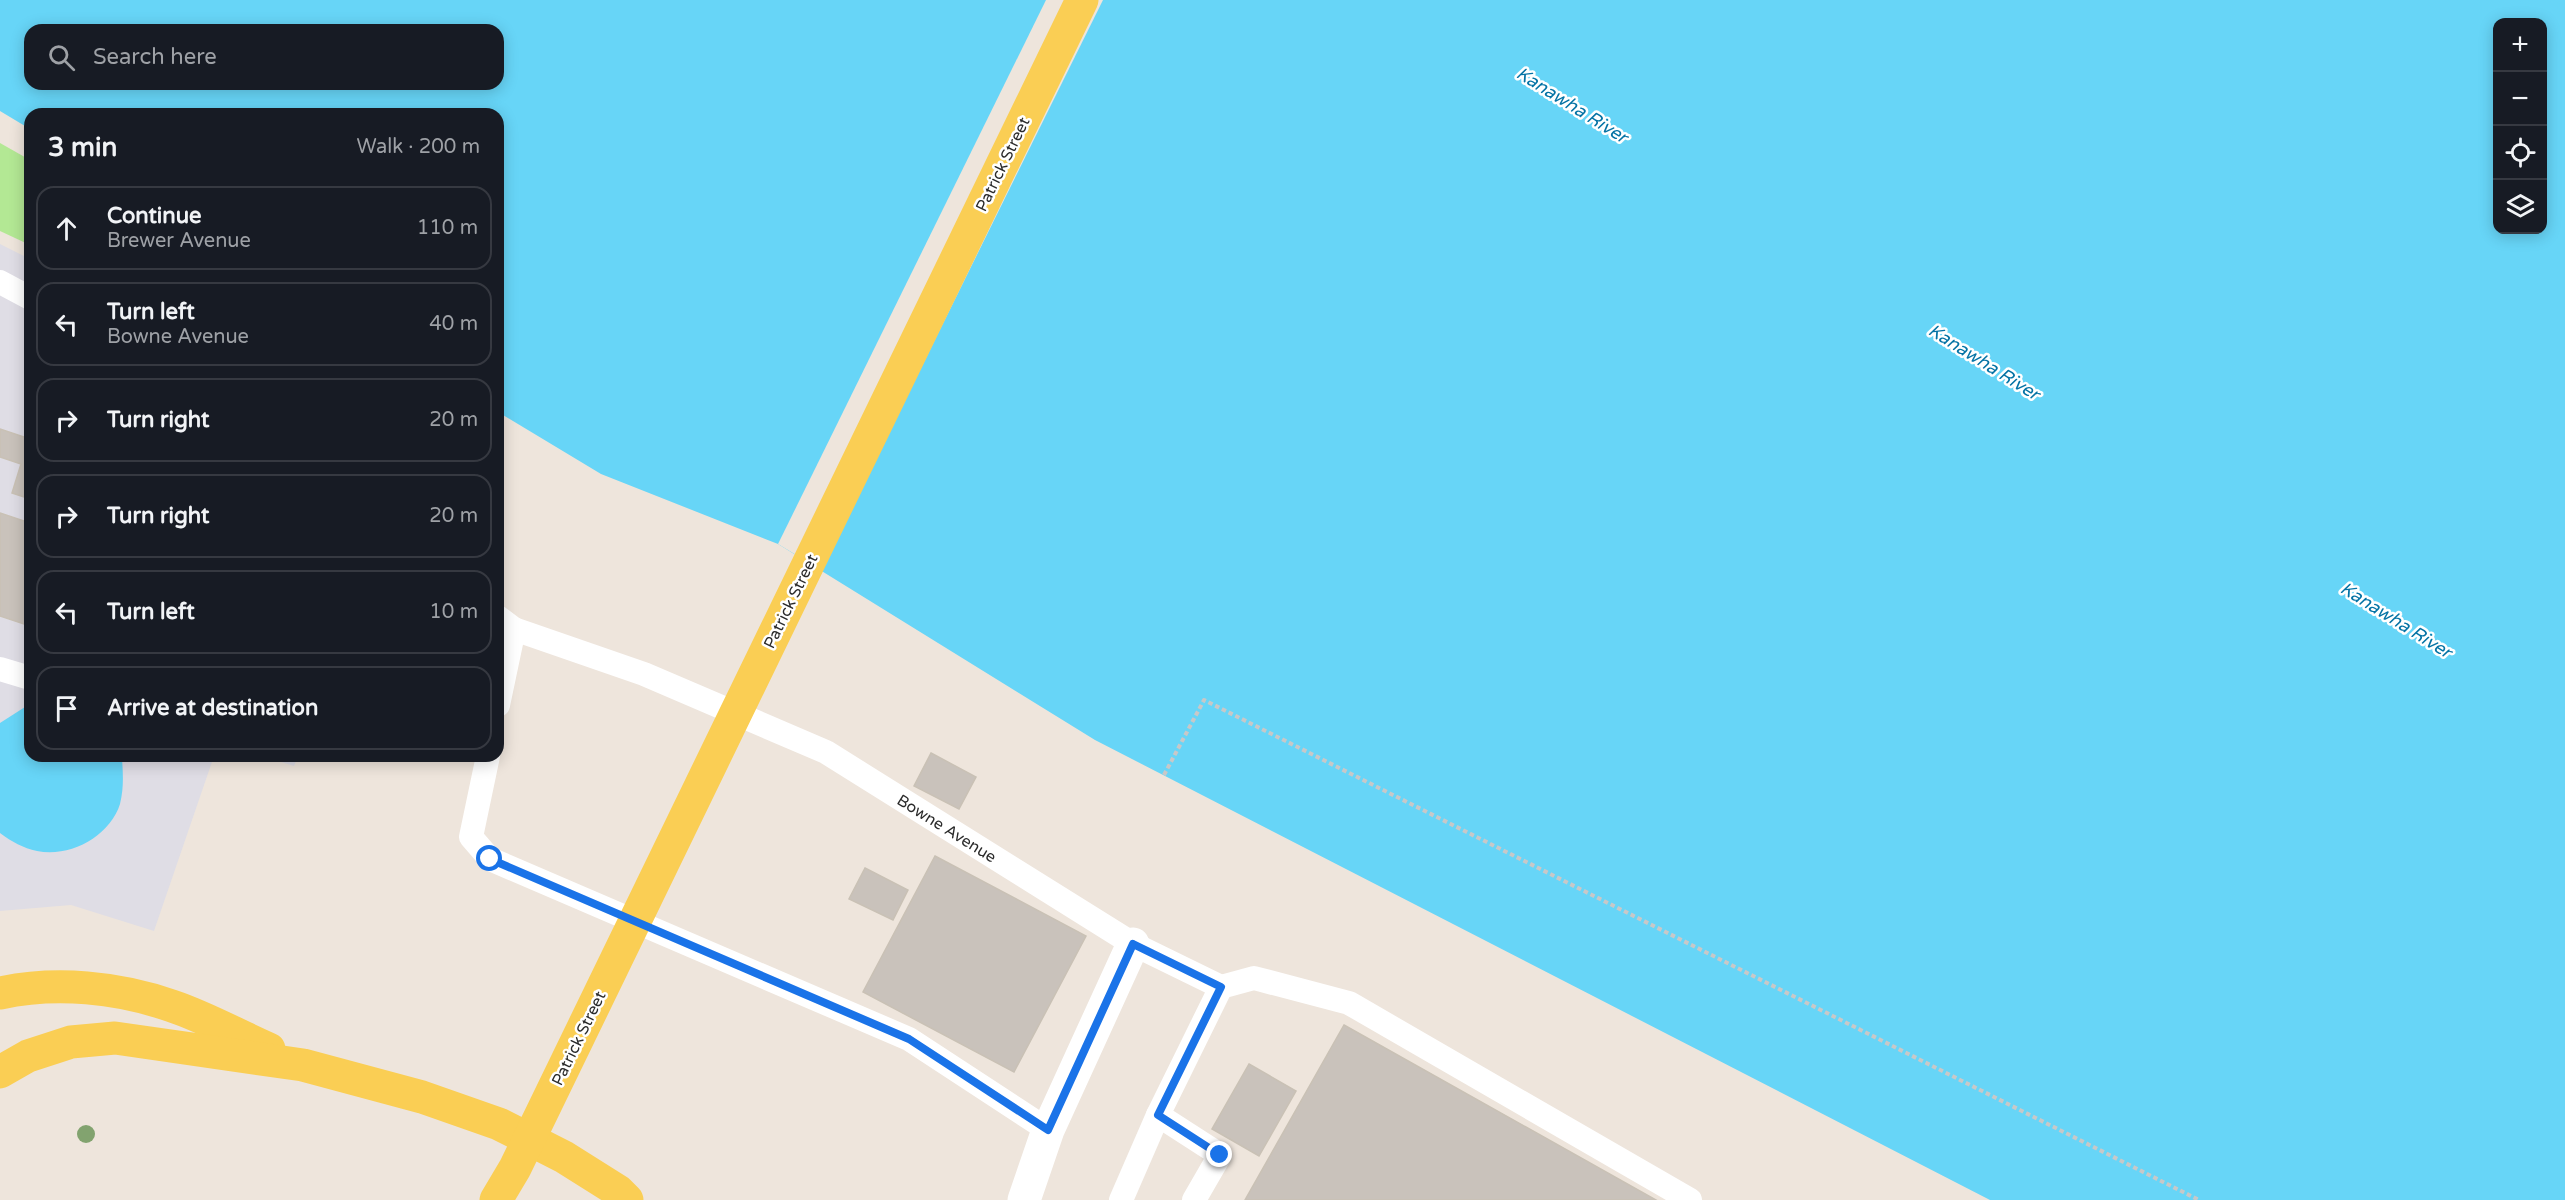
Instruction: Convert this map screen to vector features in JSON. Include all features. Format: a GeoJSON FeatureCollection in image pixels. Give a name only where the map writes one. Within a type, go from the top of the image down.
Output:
{"type":"FeatureCollection","features":[{"type":"Feature","properties":{"kind":"main road","name":"Patrick Street"},"geometry":{"type":"LineString","coordinates":[[496,1200],[515,1168],[1082,0]]}},
{"type":"Feature","properties":{"kind":"main road"},"geometry":{"type":"LineString","coordinates":[[0,993],[17,989],[64,986],[122,992],[173,1006],[303,1065]]}},
{"type":"Feature","properties":{"kind":"main road"},"geometry":{"type":"LineString","coordinates":[[0,1072],[28,1056],[71,1042],[115,1038],[303,1065],[422,1098],[499,1124],[564,1157],[618,1191],[627,1200]]}},
{"type":"Feature","properties":{"kind":"main road"},"geometry":{"type":"LineString","coordinates":[[505,1200],[515,1168]]}},
{"type":"Feature","properties":{"kind":"street"},"geometry":{"type":"LineString","coordinates":[[1024,1200],[1048,1130],[1133,944]]}},
{"type":"Feature","properties":{"kind":"lane"},"geometry":{"type":"LineString","coordinates":[[0,282],[24,295]]}},
{"type":"Feature","properties":{"kind":"lane"},"geometry":{"type":"LineString","coordinates":[[504,644],[506,623]]}},
{"type":"Feature","properties":{"kind":"lane","name":"Bowne Avenue"},"geometry":{"type":"LineString","coordinates":[[506,623],[644,674],[826,752],[1133,944],[1221,987]]}},
{"type":"Feature","properties":{"kind":"lane"},"geometry":{"type":"LineString","coordinates":[[0,669],[24,676]]}},
{"type":"Feature","properties":{"kind":"lane"},"geometry":{"type":"LineString","coordinates":[[487,762],[471,837],[490,859],[909,1039],[1048,1130]]}},
{"type":"Feature","properties":{"kind":"lane"},"geometry":{"type":"LineString","coordinates":[[1121,1200],[1158,1115],[1221,987],[1254,978],[1349,1003],[1690,1200]]}},
{"type":"Feature","properties":{"kind":"lane"},"geometry":{"type":"LineString","coordinates":[[1158,1115],[1220,1155],[1194,1200]]}},
{"type":"Feature","properties":{"kind":"path"},"geometry":{"type":"LineString","coordinates":[[1164,775],[1203,700],[2199,1200]]}},
{"type":"Feature","properties":{"kind":"shaded area"},"geometry":{"type":"Polygon","coordinates":[[[0,244],[24,256],[24,762],[212,762],[154,931],[71,905],[0,911],[0,244]]]}},
{"type":"Feature","properties":{"kind":"shaded area"},"geometry":{"type":"Polygon","coordinates":[[[281,762],[296,762],[294,766],[281,762]]]}},
{"type":"Feature","properties":{"kind":"green space"},"geometry":{"type":"Polygon","coordinates":[[[0,143],[24,157],[24,242],[0,231],[0,143]]]}},
{"type":"Feature","properties":{"kind":"water","name":"Kanawha River"},"geometry":{"type":"Polygon","coordinates":[[[0,0],[2565,0],[2565,1200],[1990,1200],[1095,740],[778,544],[601,474],[504,416],[504,108],[24,108],[24,125],[0,111],[0,0]]]}},
{"type":"Feature","properties":{"kind":"water"},"geometry":{"type":"Polygon","coordinates":[[[24,708],[24,762],[122,762],[120,804],[115,815],[98,835],[75,848],[50,852],[27,848],[0,833],[0,723],[24,708]]]}},
{"type":"Feature","properties":{"kind":"pier"},"geometry":{"type":"Polygon","coordinates":[[[1046,0],[1103,0],[821,570],[778,544],[1046,0]]]}},
{"type":"Feature","properties":{"kind":"building"},"geometry":{"type":"Polygon","coordinates":[[[0,429],[24,437],[24,497],[12,493],[21,464],[0,457],[0,429]]]}},
{"type":"Feature","properties":{"kind":"building"},"geometry":{"type":"Polygon","coordinates":[[[0,513],[24,521],[24,624],[0,616],[0,513]]]}},
{"type":"Feature","properties":{"kind":"building"},"geometry":{"type":"Polygon","coordinates":[[[931,753],[976,777],[959,809],[914,786],[931,753]]]}},
{"type":"Feature","properties":{"kind":"building"},"geometry":{"type":"Polygon","coordinates":[[[935,856],[1086,936],[1014,1072],[863,992],[935,856]]]}},
{"type":"Feature","properties":{"kind":"building"},"geometry":{"type":"Polygon","coordinates":[[[865,868],[908,890],[893,920],[849,899],[865,868]]]}},
{"type":"Feature","properties":{"kind":"building"},"geometry":{"type":"Polygon","coordinates":[[[1344,1025],[1656,1200],[1245,1200],[1344,1025]]]}},
{"type":"Feature","properties":{"kind":"building"},"geometry":{"type":"Polygon","coordinates":[[[1249,1064],[1296,1091],[1259,1156],[1212,1129],[1249,1064]]]}},
{"type":"Feature","properties":{"kind":"route"},"geometry":{"type":"LineString","coordinates":[[490,859],[909,1039],[1048,1130],[1133,944],[1221,987],[1158,1115],[1220,1155]]}}]}
